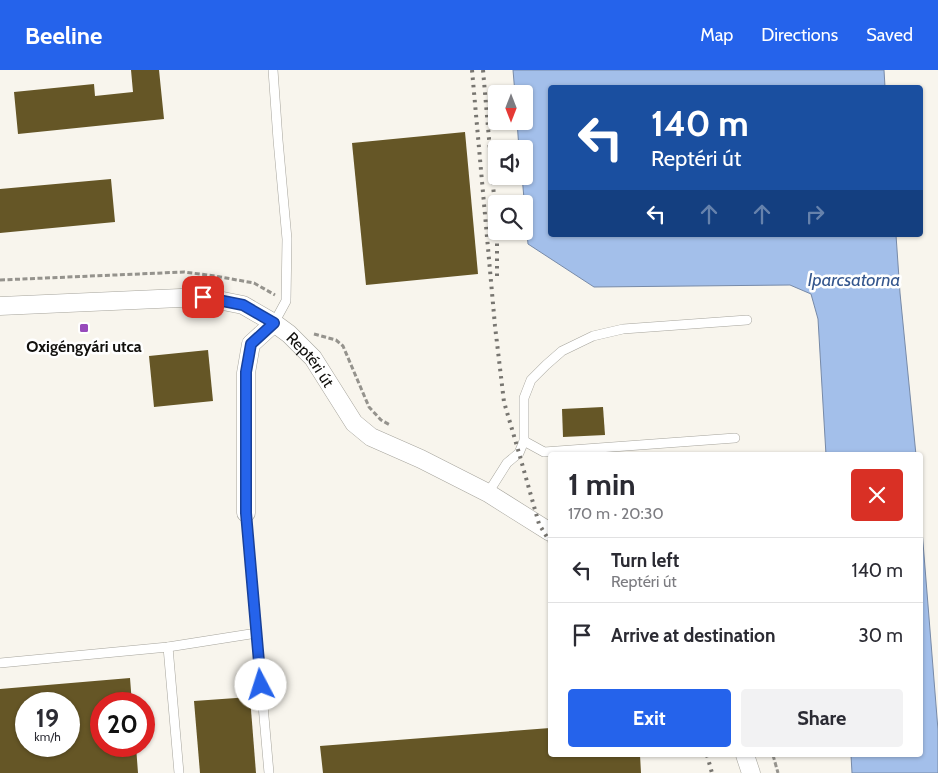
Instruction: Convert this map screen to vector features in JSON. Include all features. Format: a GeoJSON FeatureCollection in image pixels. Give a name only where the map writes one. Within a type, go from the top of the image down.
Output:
{"type":"FeatureCollection","features":[{"type":"Feature","properties":{"kind":"street","name":"Reptéri út"},"geometry":{"type":"LineString","coordinates":[[0,306],[203,297],[243,305],[289,334],[313,358],[354,423],[371,437],[421,459],[488,493],[548,531]]}},
{"type":"Feature","properties":{"kind":"street"},"geometry":{"type":"LineString","coordinates":[[246,513],[246,372],[251,344],[274,323]]}},
{"type":"Feature","properties":{"kind":"street"},"geometry":{"type":"LineString","coordinates":[[746,757],[750,773]]}},
{"type":"Feature","properties":{"kind":"lane"},"geometry":{"type":"LineString","coordinates":[[273,70],[287,239],[286,301],[274,323]]}},
{"type":"Feature","properties":{"kind":"lane"},"geometry":{"type":"LineString","coordinates":[[488,493],[507,463],[519,452],[524,441],[524,398],[531,380],[562,351],[593,336],[623,329],[747,320]]}},
{"type":"Feature","properties":{"kind":"lane"},"geometry":{"type":"LineString","coordinates":[[524,441],[544,452],[736,438]]}},
{"type":"Feature","properties":{"kind":"lane"},"geometry":{"type":"LineString","coordinates":[[246,513],[269,773]]}},
{"type":"Feature","properties":{"kind":"lane"},"geometry":{"type":"LineString","coordinates":[[0,663],[168,647],[257,633]]}},
{"type":"Feature","properties":{"kind":"lane"},"geometry":{"type":"LineString","coordinates":[[168,647],[179,773]]}},
{"type":"Feature","properties":{"kind":"path"},"geometry":{"type":"LineString","coordinates":[[774,757],[778,773]]}},
{"type":"Feature","properties":{"kind":"water","name":"Iparcsatorna"},"geometry":{"type":"Polygon","coordinates":[[[513,70],[884,70],[885,85],[548,85],[548,237],[896,237],[916,452],[826,452],[818,319],[811,294],[790,285],[594,287],[528,244],[528,240],[533,240],[533,195],[524,195],[523,185],[533,185],[533,140],[518,140],[518,130],[533,130],[533,85],[514,85],[513,70]]]}},
{"type":"Feature","properties":{"kind":"water"},"geometry":{"type":"Polygon","coordinates":[[[923,542],[938,730],[938,773],[852,773],[851,757],[923,757],[923,542]]]}},
{"type":"Feature","properties":{"kind":"building"},"geometry":{"type":"Polygon","coordinates":[[[131,70],[159,70],[164,119],[18,134],[14,92],[94,84],[95,96],[133,92],[131,70]]]}},
{"type":"Feature","properties":{"kind":"building"},"geometry":{"type":"Polygon","coordinates":[[[465,132],[478,274],[366,285],[352,143],[465,132]]]}},
{"type":"Feature","properties":{"kind":"building"},"geometry":{"type":"Polygon","coordinates":[[[111,179],[115,222],[0,233],[0,189],[111,179]]]}},
{"type":"Feature","properties":{"kind":"building"},"geometry":{"type":"Polygon","coordinates":[[[208,350],[213,401],[154,407],[149,356],[208,350]]]}},
{"type":"Feature","properties":{"kind":"building"},"geometry":{"type":"Polygon","coordinates":[[[603,407],[605,435],[563,437],[562,409],[603,407]]]}},
{"type":"Feature","properties":{"kind":"building"},"geometry":{"type":"Polygon","coordinates":[[[130,678],[131,692],[90,692],[90,757],[137,757],[138,773],[0,773],[0,689],[130,678]]]}},
{"type":"Feature","properties":{"kind":"building"},"geometry":{"type":"Polygon","coordinates":[[[250,697],[256,773],[200,773],[194,701],[250,697]]]}},
{"type":"Feature","properties":{"kind":"building"},"geometry":{"type":"Polygon","coordinates":[[[548,728],[548,757],[640,757],[641,773],[323,773],[320,746],[548,728]]]}},
{"type":"Feature","properties":{"kind":"railway"},"geometry":{"type":"LineString","coordinates":[[472,70],[495,326],[504,402],[539,524],[548,539]]}},
{"type":"Feature","properties":{"kind":"railway"},"geometry":{"type":"LineString","coordinates":[[483,70],[494,195]]}},
{"type":"Feature","properties":{"kind":"railway"},"geometry":{"type":"LineString","coordinates":[[497,240],[497,276]]}},
{"type":"Feature","properties":{"kind":"railway"},"geometry":{"type":"LineString","coordinates":[[708,757],[712,773]]}},
{"type":"Feature","properties":{"kind":"place","name":"Oxigéngyári utca"},"geometry":{"type":"Point","coordinates":[84,328]}},
{"type":"Feature","properties":{"kind":"route"},"geometry":{"type":"LineString","coordinates":[[203,297],[243,305],[274,323],[251,344],[246,372],[246,513],[261,685]]}}]}
